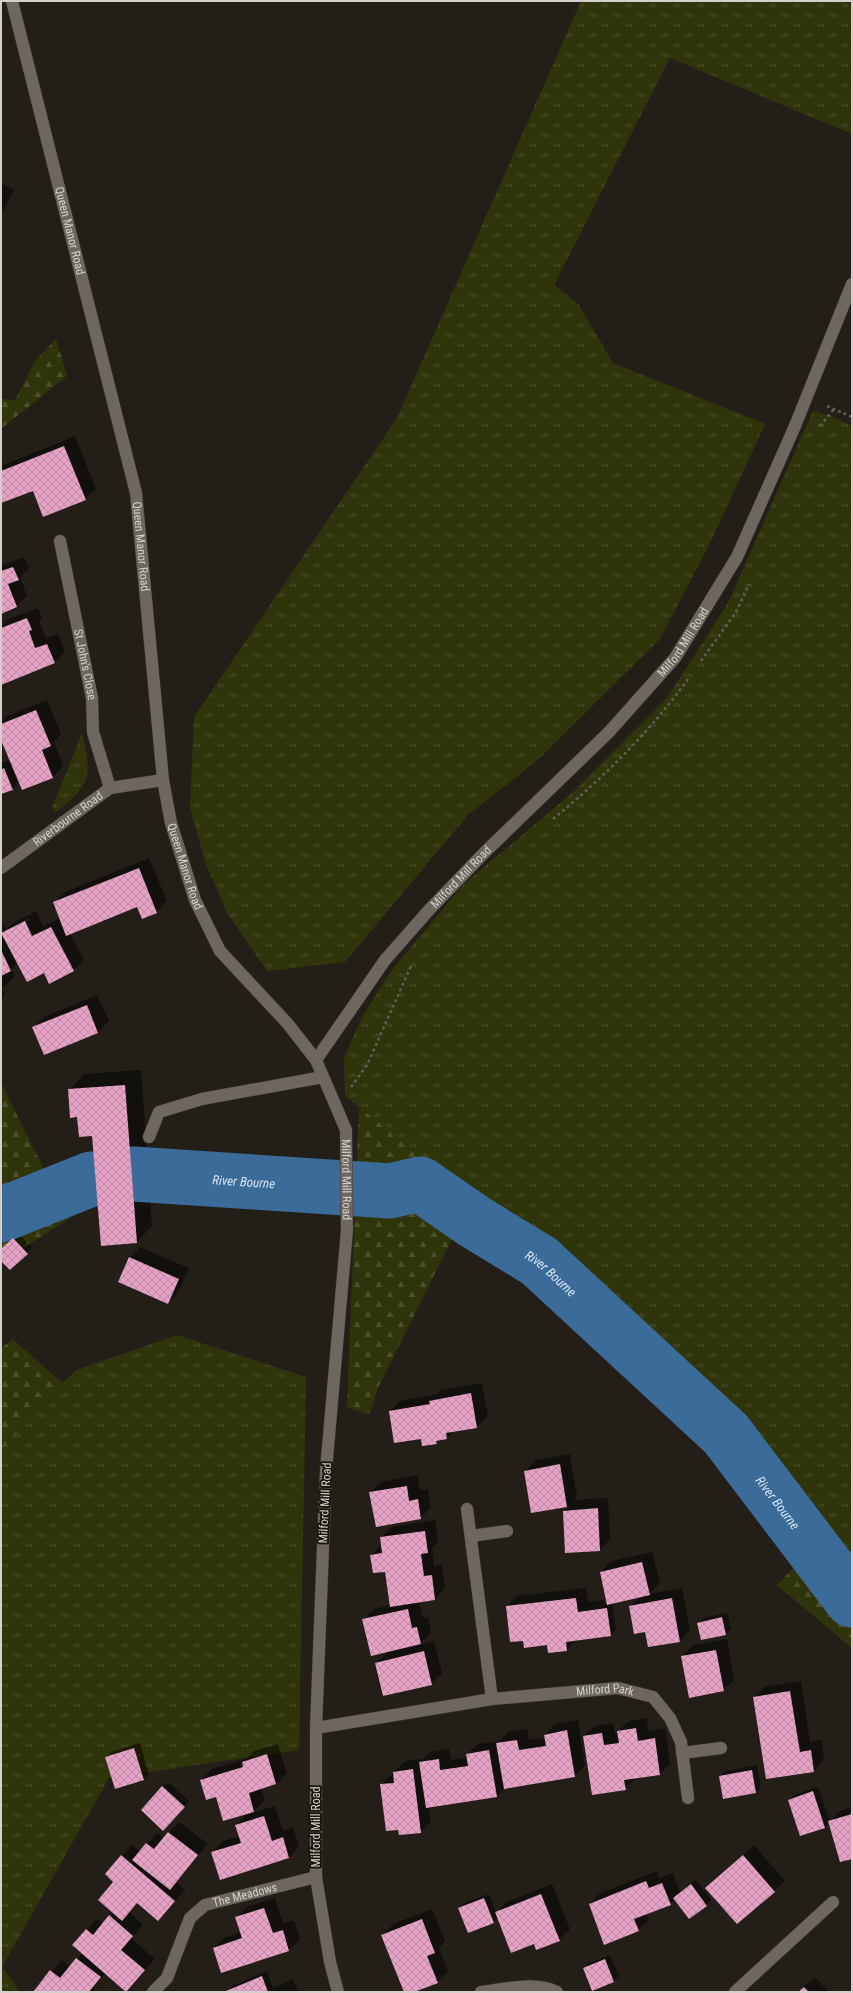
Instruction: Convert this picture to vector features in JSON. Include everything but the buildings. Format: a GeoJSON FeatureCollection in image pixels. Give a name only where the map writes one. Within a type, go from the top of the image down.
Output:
{"type":"FeatureCollection","features":[{"type":"Feature","properties":{"kind":"street","name":"Queen Manor Road"},"geometry":{"type":"LineString","coordinates":[[12,1],[136,493],[163,780],[171,823],[195,900],[220,951],[288,1024],[316,1060]]}},
{"type":"Feature","properties":{"kind":"street","name":"Milford Mill Road"},"geometry":{"type":"LineString","coordinates":[[338,1992],[330,1962],[316,1877],[316,1728],[326,1470],[347,1230],[346,1130],[316,1060],[385,960],[428,910],[484,853],[609,732],[675,658],[737,557],[806,398],[852,284]]}},
{"type":"Feature","properties":{"kind":"street","name":"St John's Close"},"geometry":{"type":"LineString","coordinates":[[60,541],[92,698],[93,732],[110,788]]}},
{"type":"Feature","properties":{"kind":"street","name":"Riverbourne Road"},"geometry":{"type":"LineString","coordinates":[[1,868],[110,788],[163,780]]}},
{"type":"Feature","properties":{"kind":"street"},"geometry":{"type":"LineString","coordinates":[[149,1137],[159,1112],[202,1099],[323,1078]]}},
{"type":"Feature","properties":{"kind":"street"},"geometry":{"type":"LineString","coordinates":[[467,1509],[492,1699]]}},
{"type":"Feature","properties":{"kind":"street"},"geometry":{"type":"LineString","coordinates":[[471,1536],[507,1531]]}},
{"type":"Feature","properties":{"kind":"street","name":"Milford Park"},"geometry":{"type":"LineString","coordinates":[[316,1728],[492,1699],[618,1688],[653,1698],[670,1718],[681,1742],[688,1798]]}},
{"type":"Feature","properties":{"kind":"street"},"geometry":{"type":"LineString","coordinates":[[682,1753],[721,1748]]}},
{"type":"Feature","properties":{"kind":"street","name":"The Meadows"},"geometry":{"type":"LineString","coordinates":[[153,1992],[167,1978],[190,1918],[205,1905],[316,1877]]}},
{"type":"Feature","properties":{"kind":"street"},"geometry":{"type":"LineString","coordinates":[[735,1992],[833,1902]]}},
{"type":"Feature","properties":{"kind":"street"},"geometry":{"type":"LineString","coordinates":[[480,1992],[529,1986],[551,1989],[557,1992]]}},
{"type":"Feature","properties":{"kind":"path"},"geometry":{"type":"LineString","coordinates":[[806,398],[852,417]]}},
{"type":"Feature","properties":{"kind":"green space"},"geometry":{"type":"Polygon","coordinates":[[[581,1],[843,1],[852,5],[852,134],[670,58],[554,285],[579,305],[613,363],[765,424],[711,541],[660,639],[540,758],[468,815],[345,962],[267,971],[227,913],[205,862],[190,807],[194,717],[397,418],[581,1]]]}},
{"type":"Feature","properties":{"kind":"green space"},"geometry":{"type":"Polygon","coordinates":[[[56,339],[67,376],[1,429],[1,399],[15,400],[35,361],[56,339]]]}},
{"type":"Feature","properties":{"kind":"green space"},"geometry":{"type":"Polygon","coordinates":[[[813,411],[829,415],[852,426],[852,1567],[680,1363],[345,1096],[344,1058],[362,1017],[391,971],[463,885],[573,792],[666,699],[728,603],[813,411]]]}},
{"type":"Feature","properties":{"kind":"green space"},"geometry":{"type":"Polygon","coordinates":[[[82,733],[88,770],[86,778],[83,786],[77,794],[56,812],[52,808],[82,733]]]}},
{"type":"Feature","properties":{"kind":"green space"},"geometry":{"type":"Polygon","coordinates":[[[1,1083],[69,1219],[1,1262],[1,1083]]]}},
{"type":"Feature","properties":{"kind":"green space"},"geometry":{"type":"Polygon","coordinates":[[[359,1107],[473,1197],[378,1388],[370,1414],[347,1408],[359,1107]]]}},
{"type":"Feature","properties":{"kind":"green space"},"geometry":{"type":"Polygon","coordinates":[[[177,1335],[306,1377],[299,1750],[109,1778],[2,1967],[20,1992],[1,1992],[1,1452],[46,1399],[76,1370],[177,1335]]]}},
{"type":"Feature","properties":{"kind":"green space"},"geometry":{"type":"Polygon","coordinates":[[[13,1339],[63,1384],[46,1399],[1,1452],[1,1348],[13,1339]]]}},
{"type":"Feature","properties":{"kind":"green space"},"geometry":{"type":"Polygon","coordinates":[[[825,1535],[852,1567],[852,1648],[777,1585],[825,1535]]]}},
{"type":"Feature","properties":{"kind":"waterway","name":"River Bourne"},"geometry":{"type":"LineString","coordinates":[[134,1174],[390,1191],[420,1184],[475,1222],[539,1261],[726,1434],[852,1600]]}},
{"type":"Feature","properties":{"kind":"waterway","name":"River Bourne"},"geometry":{"type":"LineString","coordinates":[[1,1215],[91,1179]]}}]}
